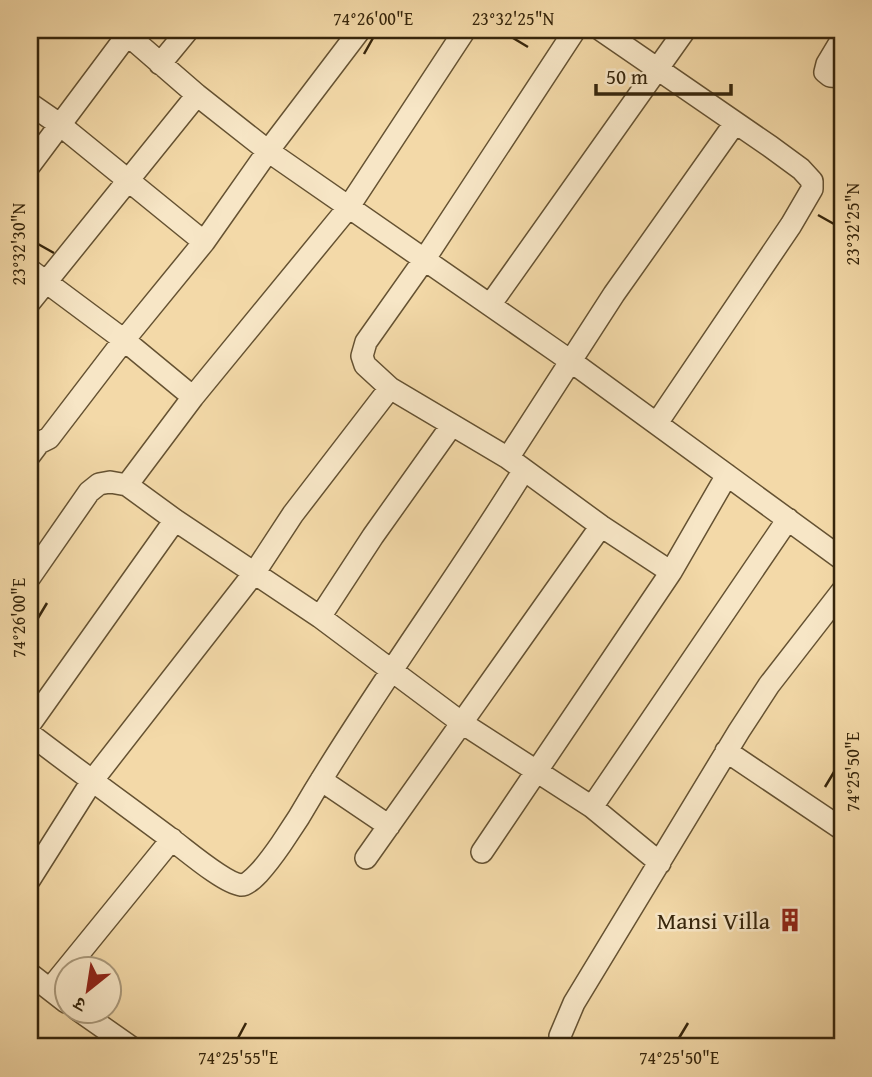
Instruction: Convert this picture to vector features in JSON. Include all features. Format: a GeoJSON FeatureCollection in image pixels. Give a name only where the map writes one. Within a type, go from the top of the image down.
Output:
{"type":"FeatureCollection","features":[{"type":"Feature","properties":{"kind":"street"},"geometry":{"type":"LineString","coordinates":[[160,64],[188,30]]}},
{"type":"Feature","properties":{"kind":"street"},"geometry":{"type":"LineString","coordinates":[[30,455],[38,443],[49,438],[204,242],[268,151],[360,30]]}},
{"type":"Feature","properties":{"kind":"street"},"geometry":{"type":"LineString","coordinates":[[127,485],[193,397],[348,208],[465,30]]}},
{"type":"Feature","properties":{"kind":"street"},"geometry":{"type":"LineString","coordinates":[[575,30],[424,260],[366,342],[362,356],[365,365],[390,388],[516,464],[601,526],[671,572]]}},
{"type":"Feature","properties":{"kind":"street"},"geometry":{"type":"LineString","coordinates":[[601,30],[801,169],[812,181],[812,189],[791,225],[657,423]]}},
{"type":"Feature","properties":{"kind":"street"},"geometry":{"type":"LineString","coordinates":[[490,305],[685,30]]}},
{"type":"Feature","properties":{"kind":"street"},"geometry":{"type":"LineString","coordinates":[[30,165],[125,32],[197,96],[268,151],[572,362],[842,559]]}},
{"type":"Feature","properties":{"kind":"street"},"geometry":{"type":"LineString","coordinates":[[842,39],[825,72],[830,76],[842,77]]}},
{"type":"Feature","properties":{"kind":"street"},"geometry":{"type":"LineString","coordinates":[[30,302],[38,276],[126,181],[197,96]]}},
{"type":"Feature","properties":{"kind":"street"},"geometry":{"type":"LineString","coordinates":[[30,104],[59,124],[204,242]]}},
{"type":"Feature","properties":{"kind":"street"},"geometry":{"type":"LineString","coordinates":[[30,734],[230,881],[248,884],[264,867],[299,817],[393,670],[516,464],[572,362],[614,295],[735,123]]}},
{"type":"Feature","properties":{"kind":"street"},"geometry":{"type":"LineString","coordinates":[[38,276],[124,340],[193,397]]}},
{"type":"Feature","properties":{"kind":"street"},"geometry":{"type":"LineString","coordinates":[[30,879],[92,781],[255,572],[293,514],[390,388]]}},
{"type":"Feature","properties":{"kind":"street"},"geometry":{"type":"LineString","coordinates":[[320,617],[373,536],[452,425]]}},
{"type":"Feature","properties":{"kind":"street"},"geometry":{"type":"LineString","coordinates":[[482,852],[671,572],[727,475]]}},
{"type":"Feature","properties":{"kind":"street"},"geometry":{"type":"LineString","coordinates":[[30,577],[89,492],[99,484],[110,482],[127,485],[320,617],[461,723],[592,807],[660,863]]}},
{"type":"Feature","properties":{"kind":"street"},"geometry":{"type":"LineString","coordinates":[[592,807],[788,519]]}},
{"type":"Feature","properties":{"kind":"street"},"geometry":{"type":"LineString","coordinates":[[30,724],[175,520]]}},
{"type":"Feature","properties":{"kind":"street"},"geometry":{"type":"LineString","coordinates":[[366,858],[601,526]]}},
{"type":"Feature","properties":{"kind":"street"},"geometry":{"type":"LineString","coordinates":[[564,1047],[560,1036],[573,1003],[726,751],[769,684],[842,591]]}},
{"type":"Feature","properties":{"kind":"street"},"geometry":{"type":"LineString","coordinates":[[726,751],[842,829]]}},
{"type":"Feature","properties":{"kind":"street"},"geometry":{"type":"LineString","coordinates":[[321,780],[389,826]]}},
{"type":"Feature","properties":{"kind":"street"},"geometry":{"type":"LineString","coordinates":[[30,974],[50,989],[172,839]]}},
{"type":"Feature","properties":{"kind":"street"},"geometry":{"type":"LineString","coordinates":[[98,1024],[131,1047]]}},
{"type":"Feature","properties":{"kind":"place","name":"Mansi Villa"},"geometry":{"type":"Point","coordinates":[790,920]}}]}
